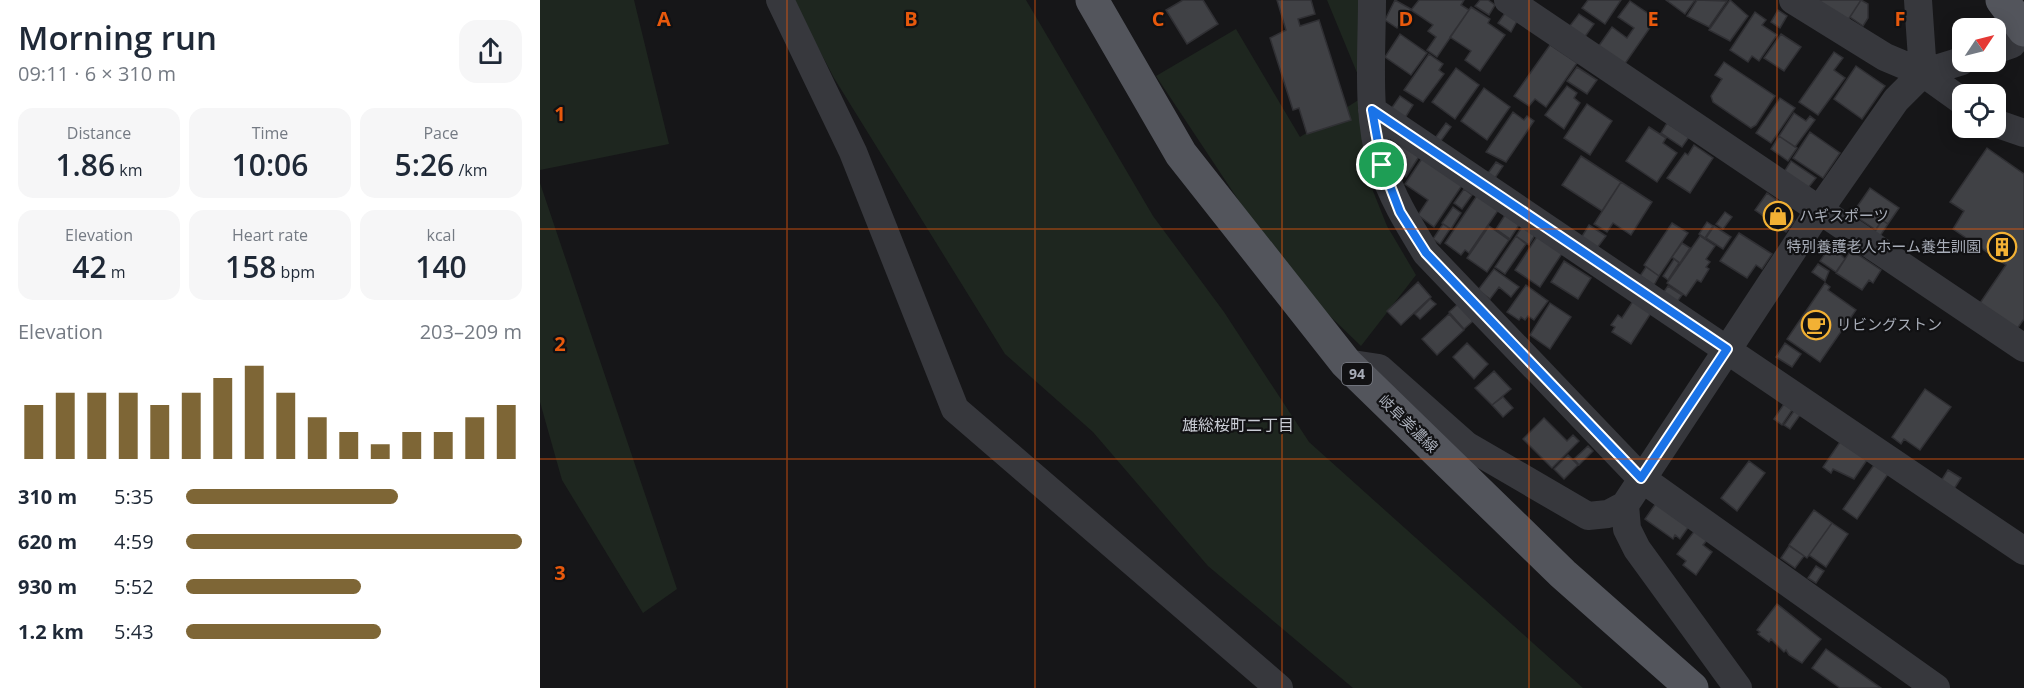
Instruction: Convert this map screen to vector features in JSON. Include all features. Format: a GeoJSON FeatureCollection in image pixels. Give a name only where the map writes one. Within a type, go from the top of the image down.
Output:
{"type":"FeatureCollection","features":[{"type":"Feature","properties":{"kind":"main road","name":"岐阜美濃線"},"geometry":{"type":"LineString","coordinates":[[1092,0],[1181,154],[1346,363],[1563,574],[1692,688]]}},
{"type":"Feature","properties":{"kind":"main road"},"geometry":{"type":"LineString","coordinates":[[2002,0],[2010,41]]}},
{"type":"Feature","properties":{"kind":"street"},"geometry":{"type":"LineString","coordinates":[[780,0],[853,152],[954,409],[1279,688]]}},
{"type":"Feature","properties":{"kind":"street"},"geometry":{"type":"LineString","coordinates":[[1372,0],[1372,110],[1382,165],[1400,212],[1426,253],[1641,478],[1936,688]]}},
{"type":"Feature","properties":{"kind":"street"},"geometry":{"type":"LineString","coordinates":[[1508,0],[2024,348]]}},
{"type":"Feature","properties":{"kind":"street"},"geometry":{"type":"LineString","coordinates":[[1793,0],[1885,57],[1923,73],[1952,94]]}},
{"type":"Feature","properties":{"kind":"street"},"geometry":{"type":"LineString","coordinates":[[1918,0],[1923,73]]}},
{"type":"Feature","properties":{"kind":"street"},"geometry":{"type":"LineString","coordinates":[[1346,363],[1378,368],[1466,445],[1588,516],[1608,514],[1625,505],[1820,209],[1896,100],[1923,73],[1952,64]]}},
{"type":"Feature","properties":{"kind":"street"},"geometry":{"type":"LineString","coordinates":[[1372,110],[2024,551]]}},
{"type":"Feature","properties":{"kind":"street"},"geometry":{"type":"LineString","coordinates":[[2006,127],[2024,133]]}},
{"type":"Feature","properties":{"kind":"street"},"geometry":{"type":"LineString","coordinates":[[1625,505],[1627,529],[1637,549],[1738,688]]}},
{"type":"Feature","properties":{"kind":"shaded area"},"geometry":{"type":"Polygon","coordinates":[[[540,0],[634,0],[669,144],[540,170],[540,0]]]}},
{"type":"Feature","properties":{"kind":"shaded area"},"geometry":{"type":"Polygon","coordinates":[[[793,0],[1026,0],[1153,216],[1224,312],[1309,442],[1583,688],[1353,688],[1208,566],[1093,432],[1005,354],[834,78],[793,0]]]}},
{"type":"Feature","properties":{"kind":"shaded area"},"geometry":{"type":"Polygon","coordinates":[[[1327,0],[1361,0],[1360,80],[1327,0]]]}},
{"type":"Feature","properties":{"kind":"shaded area"},"geometry":{"type":"Polygon","coordinates":[[[1236,29],[1300,137],[1360,99],[1369,181],[1387,226],[1416,275],[1361,346],[1307,294],[1243,207],[1156,76],[1236,29]]]}},
{"type":"Feature","properties":{"kind":"shaded area"},"geometry":{"type":"Polygon","coordinates":[[[540,183],[677,589],[643,613],[562,480],[540,402],[540,183]]]}},
{"type":"Feature","properties":{"kind":"building"},"geometry":{"type":"Polygon","coordinates":[[[1183,0],[1203,0],[1218,24],[1187,44],[1166,10],[1183,0]]]}},
{"type":"Feature","properties":{"kind":"building"},"geometry":{"type":"Polygon","coordinates":[[[1277,0],[1311,0],[1315,14],[1298,19],[1300,26],[1319,20],[1351,120],[1307,134],[1299,108],[1293,110],[1270,38],[1286,30],[1277,0]]]}},
{"type":"Feature","properties":{"kind":"building"},"geometry":{"type":"Polygon","coordinates":[[[1395,0],[1411,9],[1397,28],[1385,20],[1395,0]]]}},
{"type":"Feature","properties":{"kind":"building"},"geometry":{"type":"Polygon","coordinates":[[[1419,0],[1464,0],[1461,5],[1469,10],[1437,57],[1427,50],[1436,37],[1428,31],[1433,25],[1411,10],[1419,0]]]}},
{"type":"Feature","properties":{"kind":"building"},"geometry":{"type":"Polygon","coordinates":[[[1480,0],[1488,0],[1495,5],[1489,15],[1475,6],[1480,0]]]}},
{"type":"Feature","properties":{"kind":"building"},"geometry":{"type":"Polygon","coordinates":[[[1588,0],[1621,0],[1605,24],[1582,8],[1588,0]]]}},
{"type":"Feature","properties":{"kind":"building"},"geometry":{"type":"Polygon","coordinates":[[[1666,0],[1695,0],[1685,14],[1666,0]]]}},
{"type":"Feature","properties":{"kind":"building"},"geometry":{"type":"Polygon","coordinates":[[[1697,0],[1727,1],[1709,27],[1687,16],[1697,0]]]}},
{"type":"Feature","properties":{"kind":"building"},"geometry":{"type":"Polygon","coordinates":[[[1730,0],[1748,16],[1730,41],[1709,30],[1730,0]]]}},
{"type":"Feature","properties":{"kind":"building"},"geometry":{"type":"Polygon","coordinates":[[[1821,0],[1861,0],[1848,20],[1819,2],[1821,0]]]}},
{"type":"Feature","properties":{"kind":"building"},"geometry":{"type":"Polygon","coordinates":[[[1861,0],[1868,4],[1868,18],[1863,26],[1850,17],[1861,0]]]}},
{"type":"Feature","properties":{"kind":"building"},"geometry":{"type":"Polygon","coordinates":[[[1630,1],[1656,19],[1624,65],[1598,47],[1612,27],[1627,38],[1634,28],[1618,17],[1630,1]]]}},
{"type":"Feature","properties":{"kind":"building"},"geometry":{"type":"Polygon","coordinates":[[[1471,7],[1490,19],[1488,23],[1505,35],[1480,71],[1465,60],[1471,51],[1450,37],[1471,7]]]}},
{"type":"Feature","properties":{"kind":"building"},"geometry":{"type":"Polygon","coordinates":[[[1778,10],[1787,16],[1780,28],[1771,22],[1778,10]]]}},
{"type":"Feature","properties":{"kind":"building"},"geometry":{"type":"Polygon","coordinates":[[[1755,12],[1766,20],[1762,25],[1777,35],[1759,61],[1752,56],[1748,62],[1730,50],[1755,12]]]}},
{"type":"Feature","properties":{"kind":"building"},"geometry":{"type":"Polygon","coordinates":[[[1505,13],[1517,21],[1511,32],[1498,23],[1505,13]]]}},
{"type":"Feature","properties":{"kind":"building"},"geometry":{"type":"Polygon","coordinates":[[[1579,14],[1594,24],[1584,38],[1569,27],[1579,14]]]}},
{"type":"Feature","properties":{"kind":"building"},"geometry":{"type":"Polygon","coordinates":[[[1400,34],[1427,53],[1411,75],[1385,57],[1400,34]]]}},
{"type":"Feature","properties":{"kind":"building"},"geometry":{"type":"Polygon","coordinates":[[[1781,34],[1801,47],[1784,71],[1764,58],[1781,34]]]}},
{"type":"Feature","properties":{"kind":"building"},"geometry":{"type":"Polygon","coordinates":[[[1550,45],[1577,63],[1546,107],[1535,99],[1529,106],[1514,96],[1550,45]]]}},
{"type":"Feature","properties":{"kind":"building"},"geometry":{"type":"Polygon","coordinates":[[[1834,52],[1843,58],[1834,70],[1845,78],[1818,115],[1799,102],[1834,52]]]}},
{"type":"Feature","properties":{"kind":"building"},"geometry":{"type":"Polygon","coordinates":[[[1429,54],[1443,64],[1439,70],[1444,74],[1423,102],[1404,90],[1429,54]]]}},
{"type":"Feature","properties":{"kind":"building"},"geometry":{"type":"Polygon","coordinates":[[[1724,62],[1775,96],[1756,125],[1751,128],[1713,102],[1711,96],[1722,79],[1715,75],[1724,62]]]}},
{"type":"Feature","properties":{"kind":"building"},"geometry":{"type":"Polygon","coordinates":[[[1856,66],[1885,86],[1862,119],[1834,99],[1856,66]]]}},
{"type":"Feature","properties":{"kind":"building"},"geometry":{"type":"Polygon","coordinates":[[[1577,67],[1597,80],[1587,94],[1567,81],[1577,67]]]}},
{"type":"Feature","properties":{"kind":"building"},"geometry":{"type":"Polygon","coordinates":[[[1456,68],[1479,85],[1455,119],[1432,102],[1456,68]]]}},
{"type":"Feature","properties":{"kind":"building"},"geometry":{"type":"Polygon","coordinates":[[[1567,86],[1577,93],[1574,98],[1580,103],[1564,129],[1545,115],[1567,86]]]}},
{"type":"Feature","properties":{"kind":"building"},"geometry":{"type":"Polygon","coordinates":[[[1484,88],[1510,107],[1487,140],[1461,121],[1484,88]]]}},
{"type":"Feature","properties":{"kind":"building"},"geometry":{"type":"Polygon","coordinates":[[[1400,96],[1413,105],[1405,118],[1391,109],[1400,96]]]}},
{"type":"Feature","properties":{"kind":"building"},"geometry":{"type":"Polygon","coordinates":[[[1780,98],[1795,108],[1771,143],[1756,133],[1780,98]]]}},
{"type":"Feature","properties":{"kind":"building"},"geometry":{"type":"Polygon","coordinates":[[[1587,104],[1612,121],[1590,155],[1564,138],[1587,104]]]}},
{"type":"Feature","properties":{"kind":"building"},"geometry":{"type":"Polygon","coordinates":[[[1513,112],[1524,120],[1527,116],[1534,121],[1506,162],[1486,152],[1513,112]]]}},
{"type":"Feature","properties":{"kind":"building"},"geometry":{"type":"Polygon","coordinates":[[[1794,113],[1806,121],[1810,116],[1815,120],[1795,147],[1779,136],[1794,113]]]}},
{"type":"Feature","properties":{"kind":"building"},"geometry":{"type":"Polygon","coordinates":[[[1446,123],[1451,127],[1440,142],[1435,138],[1446,123]]]}},
{"type":"Feature","properties":{"kind":"building"},"geometry":{"type":"Polygon","coordinates":[[[1667,123],[1689,137],[1682,147],[1661,133],[1667,123]]]}},
{"type":"Feature","properties":{"kind":"building"},"geometry":{"type":"Polygon","coordinates":[[[1649,127],[1666,138],[1663,143],[1677,153],[1657,182],[1626,161],[1649,127]]]}},
{"type":"Feature","properties":{"kind":"building"},"geometry":{"type":"Polygon","coordinates":[[[1810,132],[1840,153],[1823,178],[1793,158],[1810,132]]]}},
{"type":"Feature","properties":{"kind":"building"},"geometry":{"type":"Polygon","coordinates":[[[1779,136],[1797,148],[1788,161],[1771,149],[1779,136]]]}},
{"type":"Feature","properties":{"kind":"building"},"geometry":{"type":"Polygon","coordinates":[[[1402,143],[1420,155],[1406,177],[1398,172],[1402,166],[1395,161],[1399,155],[1395,152],[1402,143]]]}},
{"type":"Feature","properties":{"kind":"building"},"geometry":{"type":"Polygon","coordinates":[[[1694,145],[1713,158],[1690,193],[1667,178],[1685,153],[1688,155],[1694,145]]]}},
{"type":"Feature","properties":{"kind":"building","name":"特別養護老人ホーム養生訓園"},"geometry":{"type":"Polygon","coordinates":[[[1987,148],[2024,174],[2024,319],[2017,329],[1980,303],[2006,265],[1953,229],[1964,211],[1950,202],[1987,148]]]}},
{"type":"Feature","properties":{"kind":"building"},"geometry":{"type":"Polygon","coordinates":[[[1581,156],[1621,182],[1602,211],[1562,185],[1581,156]]]}},
{"type":"Feature","properties":{"kind":"building"},"geometry":{"type":"Polygon","coordinates":[[[1423,157],[1463,184],[1434,227],[1418,215],[1428,200],[1405,184],[1423,157]]]}},
{"type":"Feature","properties":{"kind":"building"},"geometry":{"type":"Polygon","coordinates":[[[1791,161],[1816,178],[1808,188],[1784,172],[1791,161]]]}},
{"type":"Feature","properties":{"kind":"building"},"geometry":{"type":"Polygon","coordinates":[[[1496,162],[1503,166],[1495,178],[1488,173],[1496,162]]]}},
{"type":"Feature","properties":{"kind":"building"},"geometry":{"type":"Polygon","coordinates":[[[1621,182],[1652,202],[1631,235],[1613,223],[1607,232],[1594,224],[1621,182]]]}},
{"type":"Feature","properties":{"kind":"building"},"geometry":{"type":"Polygon","coordinates":[[[1870,188],[1899,208],[1888,224],[1882,220],[1876,230],[1852,214],[1870,188]]]}},
{"type":"Feature","properties":{"kind":"building"},"geometry":{"type":"Polygon","coordinates":[[[1464,189],[1472,195],[1462,209],[1454,203],[1464,189]]]}},
{"type":"Feature","properties":{"kind":"building","name":"ハギスポーツ"},"geometry":{"type":"Polygon","coordinates":[[[1767,193],[1791,210],[1794,221],[1786,232],[1755,210],[1767,193]]]}},
{"type":"Feature","properties":{"kind":"building"},"geometry":{"type":"Polygon","coordinates":[[[1478,194],[1499,209],[1469,253],[1465,250],[1461,255],[1445,243],[1478,194]]]}},
{"type":"Feature","properties":{"kind":"building"},"geometry":{"type":"Polygon","coordinates":[[[1453,207],[1461,213],[1451,229],[1442,223],[1453,207]]]}},
{"type":"Feature","properties":{"kind":"building"},"geometry":{"type":"Polygon","coordinates":[[[1725,212],[1732,217],[1723,229],[1716,224],[1725,212]]]}},
{"type":"Feature","properties":{"kind":"building"},"geometry":{"type":"Polygon","coordinates":[[[1505,215],[1519,225],[1510,239],[1496,229],[1505,215]]]}},
{"type":"Feature","properties":{"kind":"building"},"geometry":{"type":"Polygon","coordinates":[[[1882,220],[1888,224],[1878,239],[1872,235],[1882,220]]]}},
{"type":"Feature","properties":{"kind":"building"},"geometry":{"type":"Polygon","coordinates":[[[1707,222],[1713,226],[1705,238],[1699,234],[1707,222]]]}},
{"type":"Feature","properties":{"kind":"building"},"geometry":{"type":"Polygon","coordinates":[[[1672,223],[1688,233],[1659,276],[1644,265],[1672,223]]]}},
{"type":"Feature","properties":{"kind":"building"},"geometry":{"type":"Polygon","coordinates":[[[1443,224],[1450,229],[1440,244],[1433,239],[1443,224]]]}},
{"type":"Feature","properties":{"kind":"building"},"geometry":{"type":"Polygon","coordinates":[[[1589,225],[1606,236],[1597,248],[1581,238],[1589,225]]]}},
{"type":"Feature","properties":{"kind":"building"},"geometry":{"type":"Polygon","coordinates":[[[1489,226],[1509,240],[1487,272],[1467,258],[1489,226]]]}},
{"type":"Feature","properties":{"kind":"building"},"geometry":{"type":"Polygon","coordinates":[[[1714,226],[1731,237],[1723,249],[1706,238],[1714,226]]]}},
{"type":"Feature","properties":{"kind":"building"},"geometry":{"type":"Polygon","coordinates":[[[1522,227],[1535,235],[1529,245],[1516,236],[1522,227]]]}},
{"type":"Feature","properties":{"kind":"building"},"geometry":{"type":"Polygon","coordinates":[[[1739,233],[1772,254],[1762,269],[1756,265],[1747,278],[1720,261],[1739,233]]]}},
{"type":"Feature","properties":{"kind":"building"},"geometry":{"type":"Polygon","coordinates":[[[1538,235],[1563,252],[1540,287],[1515,270],[1538,235]]]}},
{"type":"Feature","properties":{"kind":"building"},"geometry":{"type":"Polygon","coordinates":[[[1516,236],[1526,244],[1505,274],[1495,267],[1516,236]]]}},
{"type":"Feature","properties":{"kind":"building"},"geometry":{"type":"Polygon","coordinates":[[[1700,236],[1715,246],[1706,259],[1710,262],[1706,267],[1709,269],[1701,282],[1697,280],[1686,296],[1667,283],[1700,236]]]}},
{"type":"Feature","properties":{"kind":"building"},"geometry":{"type":"Polygon","coordinates":[[[1682,243],[1690,248],[1680,263],[1672,257],[1682,243]]]}},
{"type":"Feature","properties":{"kind":"building"},"geometry":{"type":"Polygon","coordinates":[[[1831,245],[1845,259],[1836,272],[1820,261],[1831,245]]]}},
{"type":"Feature","properties":{"kind":"building"},"geometry":{"type":"Polygon","coordinates":[[[1851,250],[1881,270],[1873,283],[1869,280],[1862,290],[1836,273],[1851,250]]]}},
{"type":"Feature","properties":{"kind":"building"},"geometry":{"type":"Polygon","coordinates":[[[1674,259],[1679,263],[1668,280],[1663,276],[1674,259]]]}},
{"type":"Feature","properties":{"kind":"building"},"geometry":{"type":"Polygon","coordinates":[[[1564,261],[1591,278],[1578,299],[1551,282],[1564,261]]]}},
{"type":"Feature","properties":{"kind":"building"},"geometry":{"type":"Polygon","coordinates":[[[1818,264],[1829,271],[1825,281],[1812,272],[1818,264]]]}},
{"type":"Feature","properties":{"kind":"building"},"geometry":{"type":"Polygon","coordinates":[[[1646,267],[1659,276],[1654,285],[1640,276],[1646,267]]]}},
{"type":"Feature","properties":{"kind":"building"},"geometry":{"type":"Polygon","coordinates":[[[1494,269],[1519,287],[1511,297],[1499,287],[1490,299],[1478,290],[1494,269]]]}},
{"type":"Feature","properties":{"kind":"building"},"geometry":{"type":"Polygon","coordinates":[[[1418,282],[1431,297],[1401,325],[1387,311],[1418,282]]]}},
{"type":"Feature","properties":{"kind":"building"},"geometry":{"type":"Polygon","coordinates":[[[1825,283],[1830,287],[1828,290],[1856,310],[1820,362],[1787,339],[1825,283]]]}},
{"type":"Feature","properties":{"kind":"building"},"geometry":{"type":"Polygon","coordinates":[[[1526,285],[1548,301],[1534,320],[1528,316],[1525,320],[1521,317],[1519,320],[1507,312],[1526,285]]]}},
{"type":"Feature","properties":{"kind":"building"},"geometry":{"type":"Polygon","coordinates":[[[1668,286],[1682,295],[1677,302],[1663,293],[1668,286]]]}},
{"type":"Feature","properties":{"kind":"building"},"geometry":{"type":"Polygon","coordinates":[[[1430,299],[1436,304],[1420,319],[1415,314],[1430,299]]]}},
{"type":"Feature","properties":{"kind":"building"},"geometry":{"type":"Polygon","coordinates":[[[1633,301],[1651,313],[1631,344],[1612,332],[1615,327],[1611,325],[1618,315],[1622,318],[1633,301]]]}},
{"type":"Feature","properties":{"kind":"building"},"geometry":{"type":"Polygon","coordinates":[[[1550,303],[1571,317],[1550,349],[1530,335],[1550,303]]]}},
{"type":"Feature","properties":{"kind":"building"},"geometry":{"type":"Polygon","coordinates":[[[1458,304],[1473,321],[1464,329],[1449,312],[1458,304]]]}},
{"type":"Feature","properties":{"kind":"building"},"geometry":{"type":"Polygon","coordinates":[[[1449,314],[1464,330],[1437,355],[1422,339],[1449,314]]]}},
{"type":"Feature","properties":{"kind":"building"},"geometry":{"type":"Polygon","coordinates":[[[1467,343],[1488,364],[1474,379],[1453,357],[1467,343]]]}},
{"type":"Feature","properties":{"kind":"building"},"geometry":{"type":"Polygon","coordinates":[[[1785,343],[1801,354],[1792,367],[1776,357],[1785,343]]]}},
{"type":"Feature","properties":{"kind":"building"},"geometry":{"type":"Polygon","coordinates":[[[1494,371],[1511,389],[1492,405],[1475,388],[1494,371]]]}},
{"type":"Feature","properties":{"kind":"building"},"geometry":{"type":"Polygon","coordinates":[[[1925,389],[1951,407],[1920,450],[1904,439],[1901,444],[1892,437],[1925,389]]]}},
{"type":"Feature","properties":{"kind":"building"},"geometry":{"type":"Polygon","coordinates":[[[1503,397],[1513,408],[1503,417],[1492,405],[1503,397]]]}},
{"type":"Feature","properties":{"kind":"building"},"geometry":{"type":"Polygon","coordinates":[[[1784,404],[1792,410],[1782,425],[1774,419],[1784,404]]]}},
{"type":"Feature","properties":{"kind":"building"},"geometry":{"type":"Polygon","coordinates":[[[1794,411],[1800,415],[1790,429],[1784,425],[1794,411]]]}},
{"type":"Feature","properties":{"kind":"building"},"geometry":{"type":"Polygon","coordinates":[[[1544,418],[1567,441],[1573,435],[1579,441],[1552,468],[1523,439],[1544,418]]]}},
{"type":"Feature","properties":{"kind":"building"},"geometry":{"type":"Polygon","coordinates":[[[1840,442],[1867,460],[1854,479],[1833,469],[1831,473],[1823,467],[1840,442]]]}},
{"type":"Feature","properties":{"kind":"building"},"geometry":{"type":"Polygon","coordinates":[[[1588,446],[1593,451],[1579,465],[1574,459],[1588,446]]]}},
{"type":"Feature","properties":{"kind":"building"},"geometry":{"type":"Polygon","coordinates":[[[1568,455],[1578,465],[1564,479],[1554,469],[1568,455]]]}},
{"type":"Feature","properties":{"kind":"building"},"geometry":{"type":"Polygon","coordinates":[[[1749,461],[1765,473],[1737,511],[1721,498],[1749,461]]]}},
{"type":"Feature","properties":{"kind":"building"},"geometry":{"type":"Polygon","coordinates":[[[1874,465],[1888,474],[1857,519],[1843,509],[1874,465]]]}},
{"type":"Feature","properties":{"kind":"building"},"geometry":{"type":"Polygon","coordinates":[[[1948,470],[1961,478],[1954,489],[1941,481],[1948,470]]]}},
{"type":"Feature","properties":{"kind":"building"},"geometry":{"type":"Polygon","coordinates":[[[1659,499],[1692,522],[1680,539],[1675,535],[1673,539],[1645,519],[1659,499]]]}},
{"type":"Feature","properties":{"kind":"building"},"geometry":{"type":"Polygon","coordinates":[[[1814,510],[1832,523],[1807,558],[1789,545],[1814,510]]]}},
{"type":"Feature","properties":{"kind":"building"},"geometry":{"type":"Polygon","coordinates":[[[1832,523],[1848,534],[1826,567],[1809,555],[1832,523]]]}},
{"type":"Feature","properties":{"kind":"building"},"geometry":{"type":"Polygon","coordinates":[[[1696,529],[1708,539],[1703,545],[1712,552],[1696,575],[1683,565],[1686,561],[1677,554],[1696,529]]]}},
{"type":"Feature","properties":{"kind":"building"},"geometry":{"type":"Polygon","coordinates":[[[1789,546],[1804,556],[1795,568],[1781,558],[1789,546]]]}},
{"type":"Feature","properties":{"kind":"building"},"geometry":{"type":"Polygon","coordinates":[[[1816,566],[1824,571],[1816,583],[1808,578],[1816,566]]]}},
{"type":"Feature","properties":{"kind":"building"},"geometry":{"type":"Polygon","coordinates":[[[1777,604],[1821,639],[1802,663],[1789,655],[1786,650],[1784,652],[1771,639],[1769,642],[1758,634],[1760,632],[1757,630],[1777,604]]]}},
{"type":"Feature","properties":{"kind":"building"},"geometry":{"type":"Polygon","coordinates":[[[1826,649],[1881,688],[1840,688],[1812,668],[1826,649]]]}},
{"type":"Feature","properties":{"kind":"place","name":"ハギスポーツ"},"geometry":{"type":"Point","coordinates":[1778,216]}},
{"type":"Feature","properties":{"kind":"place","name":"特別養護老人ホーム養生訓園"},"geometry":{"type":"Point","coordinates":[2002,247]}},
{"type":"Feature","properties":{"kind":"place","name":"リビングストン"},"geometry":{"type":"Point","coordinates":[1816,325]}},
{"type":"Feature","properties":{"kind":"district","name":"雄総桜町二丁目"},"geometry":{"type":"Point","coordinates":[1238,425]}},
{"type":"Feature","properties":{"kind":"route"},"geometry":{"type":"LineString","coordinates":[[1372,110],[1727,349],[1641,478],[1426,253],[1400,212],[1382,165],[1372,110]]}}]}
